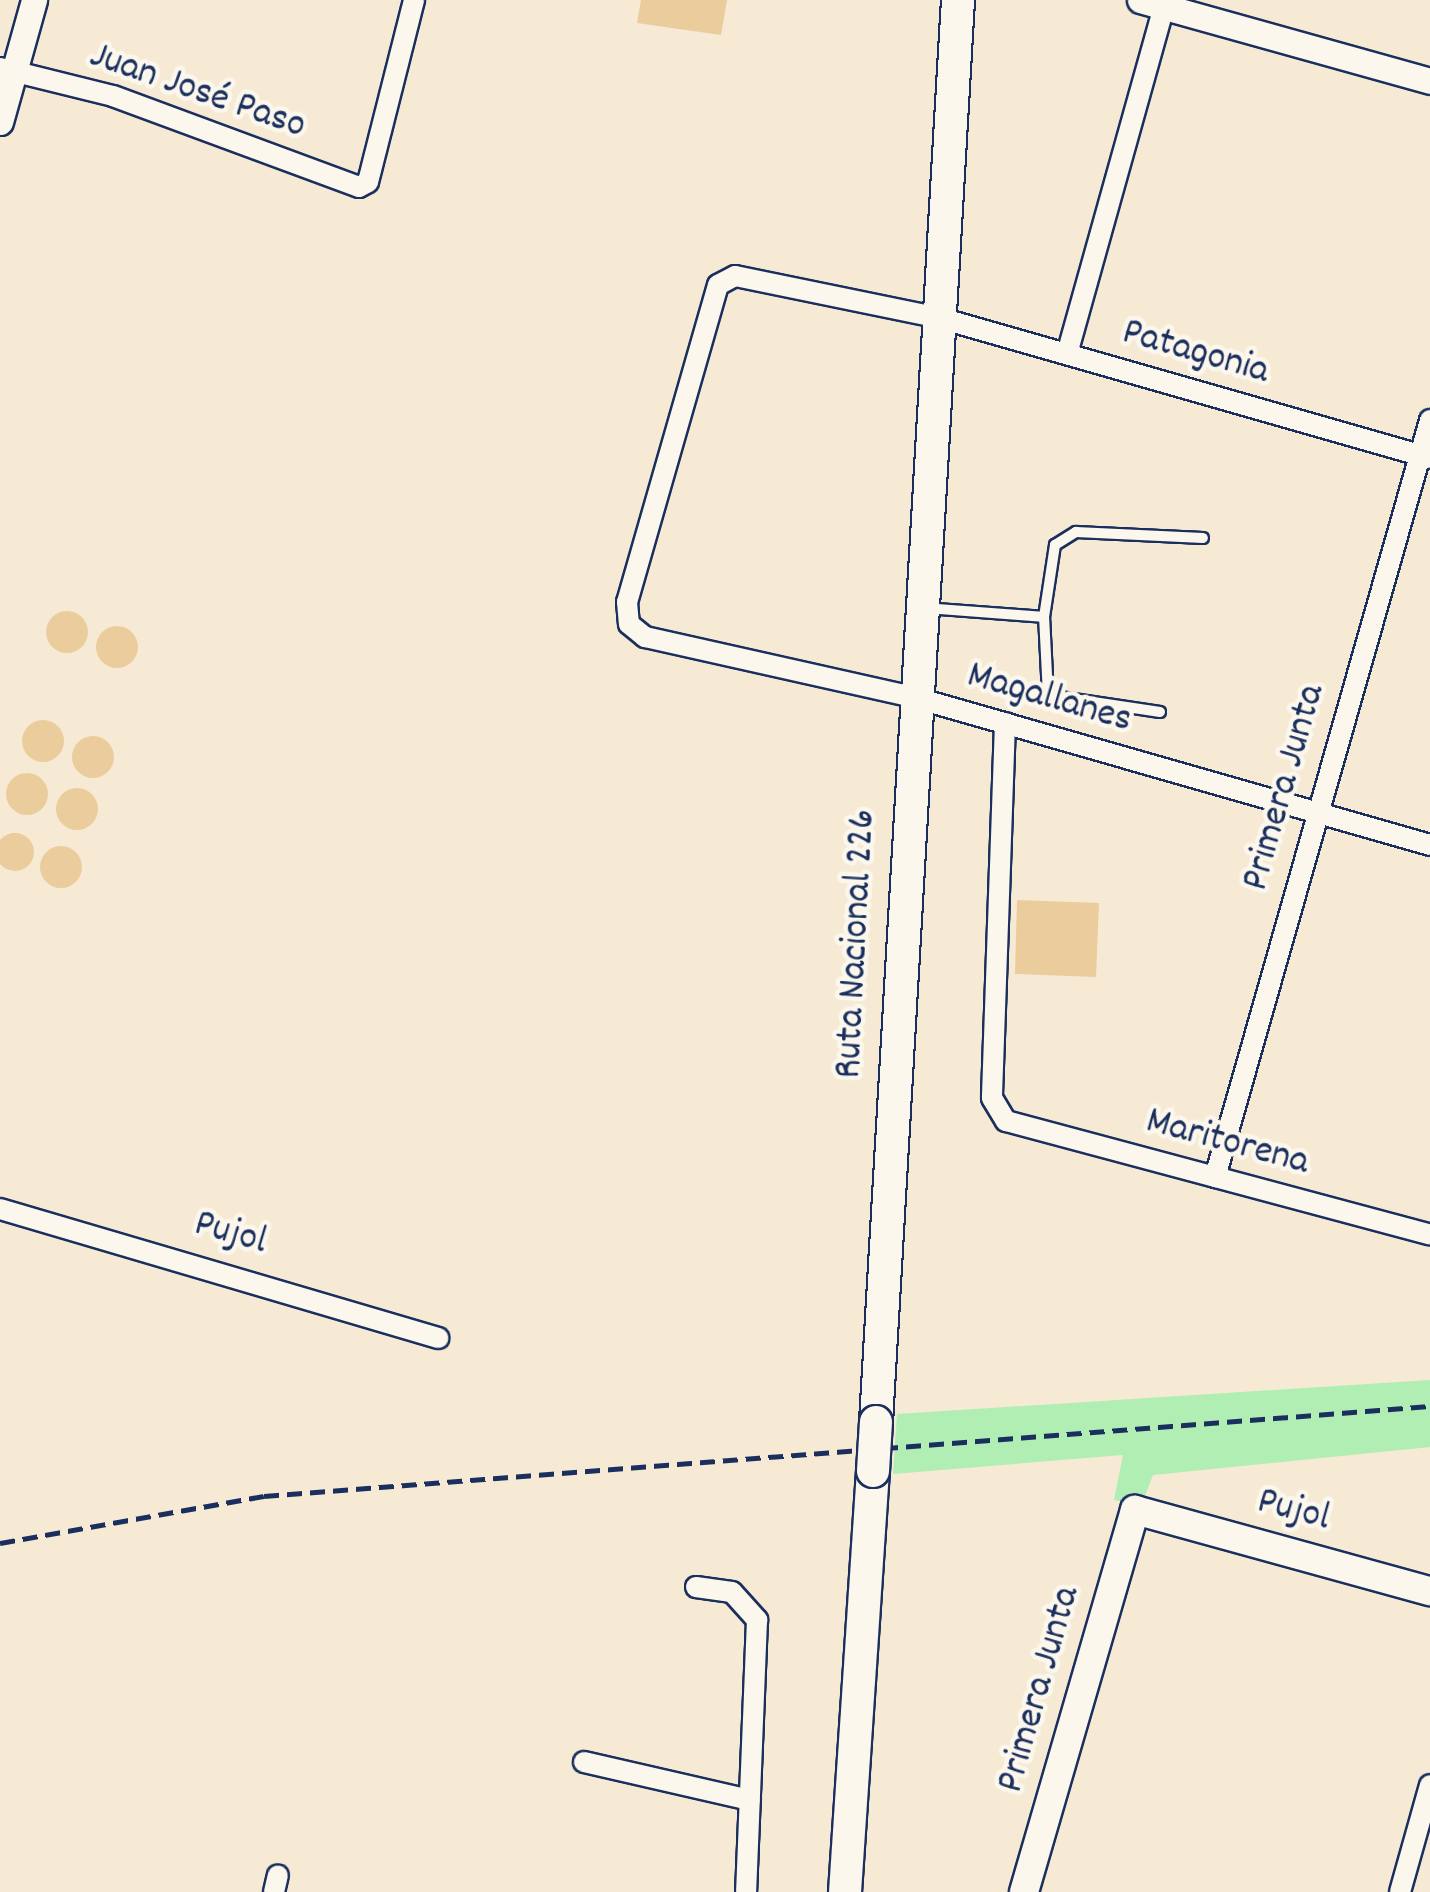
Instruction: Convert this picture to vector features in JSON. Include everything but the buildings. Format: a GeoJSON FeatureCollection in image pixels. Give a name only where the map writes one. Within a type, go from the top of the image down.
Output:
{"type":"FeatureCollection","features":[{"type":"Feature","properties":{"kind":"highway","name":"Ruta Nacional 226"},"geometry":{"type":"LineString","coordinates":[[845,1892],[876,1422],[913,697],[958,0]]}},
{"type":"Feature","properties":{"kind":"main road","name":"Pujol"},"geometry":{"type":"LineString","coordinates":[[1135,1510],[1430,1591]]}},
{"type":"Feature","properties":{"kind":"main road","name":"Primera Junta"},"geometry":{"type":"LineString","coordinates":[[1027,1891],[1135,1510]]}},
{"type":"Feature","properties":{"kind":"street"},"geometry":{"type":"LineString","coordinates":[[0,122],[7,70],[34,0]]}},
{"type":"Feature","properties":{"kind":"street","name":"Juan José Paso"},"geometry":{"type":"LineString","coordinates":[[7,70],[113,96],[359,187],[368,182],[414,0]]}},
{"type":"Feature","properties":{"kind":"street"},"geometry":{"type":"LineString","coordinates":[[1067,354],[1157,2],[1430,81]]}},
{"type":"Feature","properties":{"kind":"street","name":"Magallanes"},"geometry":{"type":"LineString","coordinates":[[940,318],[735,276],[718,285],[627,602],[628,624],[645,637],[913,697],[1430,846]]}},
{"type":"Feature","properties":{"kind":"street","name":"Patagonia"},"geometry":{"type":"LineString","coordinates":[[940,318],[1425,457]]}},
{"type":"Feature","properties":{"kind":"street","name":"Primera Junta"},"geometry":{"type":"LineString","coordinates":[[1214,1177],[1425,457],[1430,420]]}},
{"type":"Feature","properties":{"kind":"street","name":"Maritorena"},"geometry":{"type":"LineString","coordinates":[[1005,724],[992,1098],[1006,1121],[1430,1235]]}},
{"type":"Feature","properties":{"kind":"street","name":"Pujol"},"geometry":{"type":"LineString","coordinates":[[0,1209],[438,1338]]}},
{"type":"Feature","properties":{"kind":"street"},"geometry":{"type":"LineString","coordinates":[[696,1588],[732,1592],[757,1620],[746,1892]]}},
{"type":"Feature","properties":{"kind":"street"},"geometry":{"type":"LineString","coordinates":[[584,1762],[750,1800]]}},
{"type":"Feature","properties":{"kind":"street"},"geometry":{"type":"LineString","coordinates":[[1400,1892],[1430,1784]]}},
{"type":"Feature","properties":{"kind":"lane"},"geometry":{"type":"LineString","coordinates":[[1160,712],[1048,695],[1044,617],[1063,536],[1202,538]]}},
{"type":"Feature","properties":{"kind":"lane"},"geometry":{"type":"LineString","coordinates":[[919,608],[1044,617]]}},
{"type":"Feature","properties":{"kind":"green space"},"geometry":{"type":"Polygon","coordinates":[[[1430,1380],[1430,1447],[1153,1475],[1141,1506],[1114,1500],[1123,1455],[893,1474],[897,1414],[1430,1380]]]}},
{"type":"Feature","properties":{"kind":"railway"},"geometry":{"type":"LineString","coordinates":[[0,1543],[264,1496],[1430,1406]]}}]}
